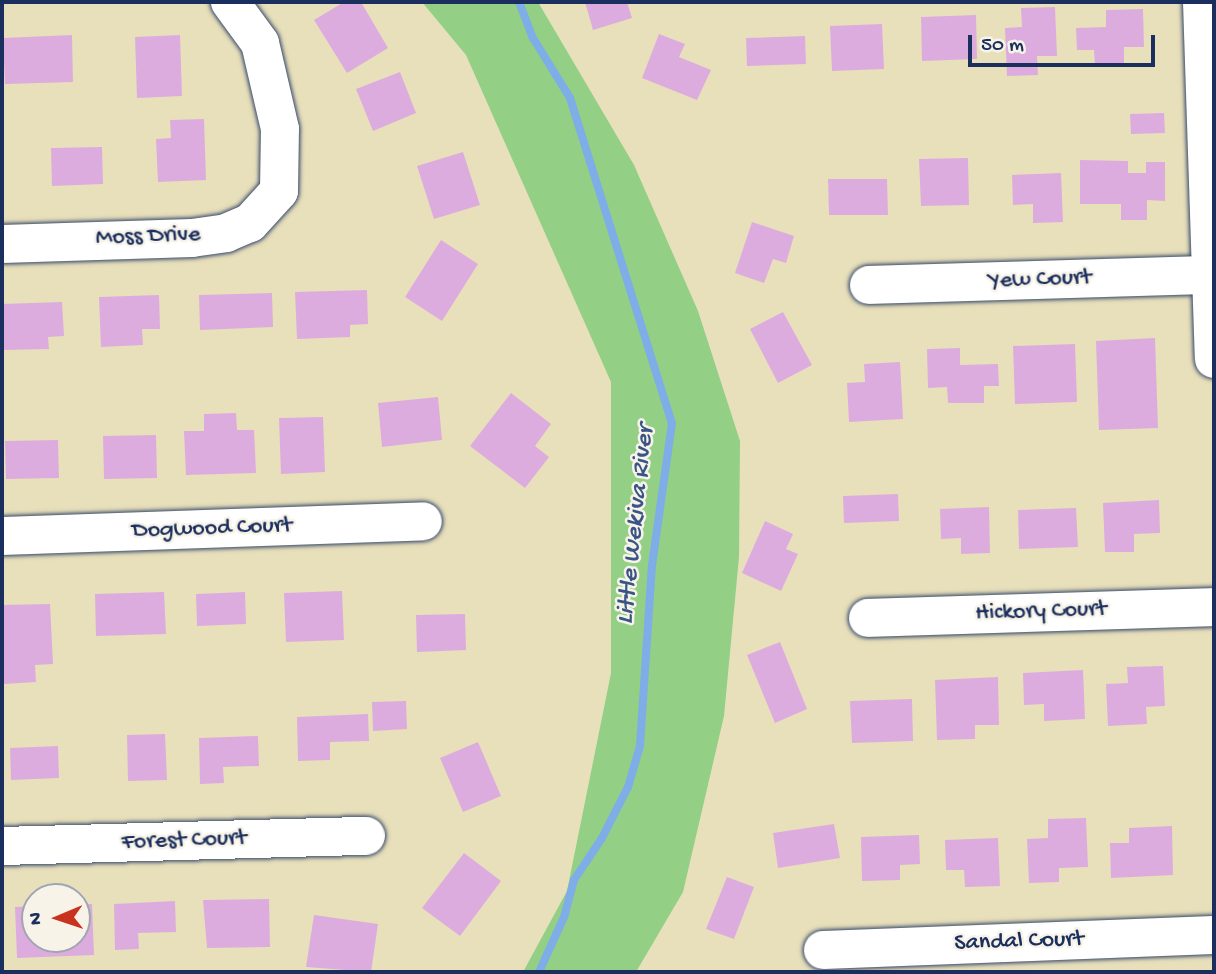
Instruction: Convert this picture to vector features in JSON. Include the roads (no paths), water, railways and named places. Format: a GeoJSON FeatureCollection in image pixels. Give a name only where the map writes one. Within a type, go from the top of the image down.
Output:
{"type":"FeatureCollection","features":[{"type":"Feature","properties":{"kind":"street","name":"Moss Drive"},"geometry":{"type":"LineString","coordinates":[[2,244],[226,233],[250,223],[279,191],[280,129],[260,43],[229,2]]}},
{"type":"Feature","properties":{"kind":"street"},"geometry":{"type":"LineString","coordinates":[[1202,2],[1214,359]]}},
{"type":"Feature","properties":{"kind":"street","name":"Yew Court"},"geometry":{"type":"LineString","coordinates":[[869,285],[1212,275]]}},
{"type":"Feature","properties":{"kind":"street","name":"Dogwood Court"},"geometry":{"type":"LineString","coordinates":[[2,536],[423,521]]}},
{"type":"Feature","properties":{"kind":"street","name":"Hickory Court"},"geometry":{"type":"LineString","coordinates":[[868,618],[1214,607]]}},
{"type":"Feature","properties":{"kind":"street","name":"Forest Court"},"geometry":{"type":"LineString","coordinates":[[2,846],[366,835]]}},
{"type":"Feature","properties":{"kind":"street","name":"Sandal Court"},"geometry":{"type":"LineString","coordinates":[[823,950],[1214,935]]}},
{"type":"Feature","properties":{"kind":"waterway","name":"Little Wekiva River"},"geometry":{"type":"LineString","coordinates":[[519,2],[533,38],[570,98],[672,423],[652,565],[640,746],[628,787],[602,838],[574,880],[564,917],[539,972]]}}]}
